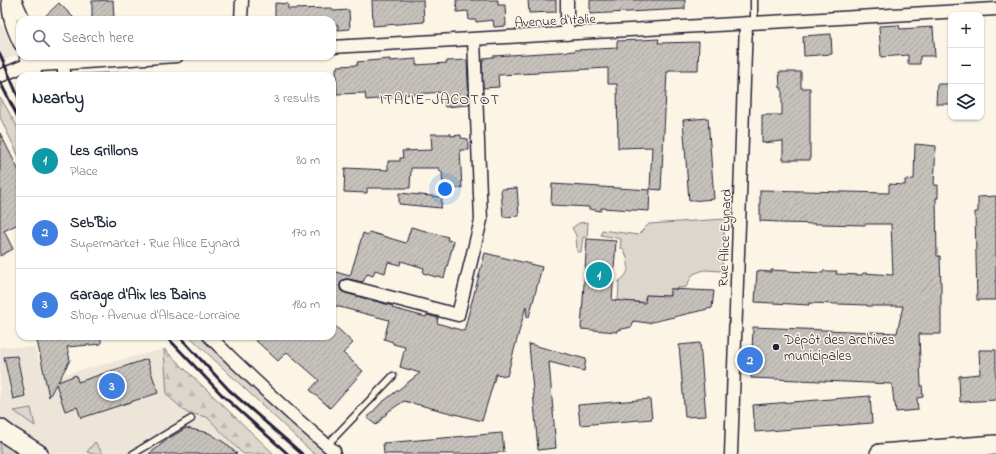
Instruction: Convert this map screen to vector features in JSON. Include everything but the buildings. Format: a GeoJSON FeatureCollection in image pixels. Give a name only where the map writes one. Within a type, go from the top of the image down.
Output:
{"type":"FeatureCollection","features":[{"type":"Feature","properties":{"kind":"main road"},"geometry":{"type":"LineString","coordinates":[[0,429],[38,454]]}},
{"type":"Feature","properties":{"kind":"main road"},"geometry":{"type":"LineString","coordinates":[[880,454],[996,445]]}},
{"type":"Feature","properties":{"kind":"street"},"geometry":{"type":"LineString","coordinates":[[1,0],[16,35]]}},
{"type":"Feature","properties":{"kind":"street"},"geometry":{"type":"LineString","coordinates":[[8,0],[10,19]]}},
{"type":"Feature","properties":{"kind":"street"},"geometry":{"type":"LineString","coordinates":[[15,0],[22,16]]}},
{"type":"Feature","properties":{"kind":"street"},"geometry":{"type":"LineString","coordinates":[[241,16],[242,0]]}},
{"type":"Feature","properties":{"kind":"street"},"geometry":{"type":"LineString","coordinates":[[567,0],[567,34]]}},
{"type":"Feature","properties":{"kind":"street","name":"Avenue d'Italie"},"geometry":{"type":"LineString","coordinates":[[336,47],[996,9]]}},
{"type":"Feature","properties":{"kind":"street","name":"Rue Alice Eynard"},"geometry":{"type":"LineString","coordinates":[[731,454],[750,23]]}},
{"type":"Feature","properties":{"kind":"street"},"geometry":{"type":"LineString","coordinates":[[347,286],[458,315],[481,220],[474,39]]}},
{"type":"Feature","properties":{"kind":"street"},"geometry":{"type":"LineString","coordinates":[[0,76],[24,66],[31,66],[47,60],[64,63],[112,60]]}},
{"type":"Feature","properties":{"kind":"street"},"geometry":{"type":"LineString","coordinates":[[64,63],[64,72]]}},
{"type":"Feature","properties":{"kind":"street"},"geometry":{"type":"LineString","coordinates":[[213,340],[288,411],[331,448]]}},
{"type":"Feature","properties":{"kind":"lane"},"geometry":{"type":"LineString","coordinates":[[750,23],[754,0]]}},
{"type":"Feature","properties":{"kind":"lane"},"geometry":{"type":"LineString","coordinates":[[331,448],[393,376]]}},
{"type":"Feature","properties":{"kind":"lane"},"geometry":{"type":"LineString","coordinates":[[133,454],[191,419]]}},
{"type":"Feature","properties":{"kind":"shaded area"},"geometry":{"type":"Polygon","coordinates":[[[0,22],[16,55],[0,63],[0,22]]]}},
{"type":"Feature","properties":{"kind":"shaded area"},"geometry":{"type":"Polygon","coordinates":[[[0,347],[34,347],[45,379],[164,349],[268,454],[0,454],[0,347]]]}},
{"type":"Feature","properties":{"kind":"green space"},"geometry":{"type":"Polygon","coordinates":[[[151,71],[151,72],[126,72],[151,71]]]}},
{"type":"Feature","properties":{"kind":"green space"},"geometry":{"type":"Polygon","coordinates":[[[1,98],[16,125],[16,151],[0,117],[1,98]]]}},
{"type":"Feature","properties":{"kind":"green space"},"geometry":{"type":"Polygon","coordinates":[[[725,219],[722,271],[704,270],[693,274],[686,287],[670,289],[670,296],[646,295],[643,302],[618,301],[619,281],[624,278],[628,270],[627,259],[623,248],[620,248],[621,239],[601,235],[602,230],[638,235],[649,224],[725,219]]]}},
{"type":"Feature","properties":{"kind":"green space"},"geometry":{"type":"Polygon","coordinates":[[[588,222],[587,238],[583,237],[581,252],[577,252],[576,235],[572,228],[579,223],[588,222]]]}},
{"type":"Feature","properties":{"kind":"green space"},"geometry":{"type":"Polygon","coordinates":[[[193,340],[207,340],[331,454],[314,454],[193,340]]]}},
{"type":"Feature","properties":{"kind":"green space"},"geometry":{"type":"Polygon","coordinates":[[[164,349],[274,454],[243,454],[207,417],[187,413],[167,395],[164,349]]]}},
{"type":"Feature","properties":{"kind":"green space"},"geometry":{"type":"Polygon","coordinates":[[[31,408],[35,426],[14,411],[31,408]]]}},
{"type":"Feature","properties":{"kind":"green space"},"geometry":{"type":"Polygon","coordinates":[[[0,438],[16,454],[0,454],[0,438]]]}},
{"type":"Feature","properties":{"kind":"green space"},"geometry":{"type":"Polygon","coordinates":[[[95,442],[103,454],[93,454],[87,452],[95,442]]]}},
{"type":"Feature","properties":{"kind":"railway"},"geometry":{"type":"LineString","coordinates":[[0,54],[16,92]]}},
{"type":"Feature","properties":{"kind":"railway"},"geometry":{"type":"LineString","coordinates":[[0,82],[16,113]]}},
{"type":"Feature","properties":{"kind":"railway"},"geometry":{"type":"LineString","coordinates":[[170,340],[223,396],[288,454]]}},
{"type":"Feature","properties":{"kind":"railway"},"geometry":{"type":"LineString","coordinates":[[183,340],[229,390],[302,454]]}},
{"type":"Feature","properties":{"kind":"place","name":"Les Grillons"},"geometry":{"type":"Point","coordinates":[599,275]}},
{"type":"Feature","properties":{"kind":"place","name":"Dépôt des archives municipales"},"geometry":{"type":"Point","coordinates":[776,347]}},
{"type":"Feature","properties":{"kind":"place","name":"Seb'Bio"},"geometry":{"type":"Point","coordinates":[750,360]}},
{"type":"Feature","properties":{"kind":"place","name":"Garage d'Aix les Bains"},"geometry":{"type":"Point","coordinates":[112,386]}},
{"type":"Feature","properties":{"kind":"district","name":"ITALIE-JACOTOT"},"geometry":{"type":"Point","coordinates":[440,99]}}]}
